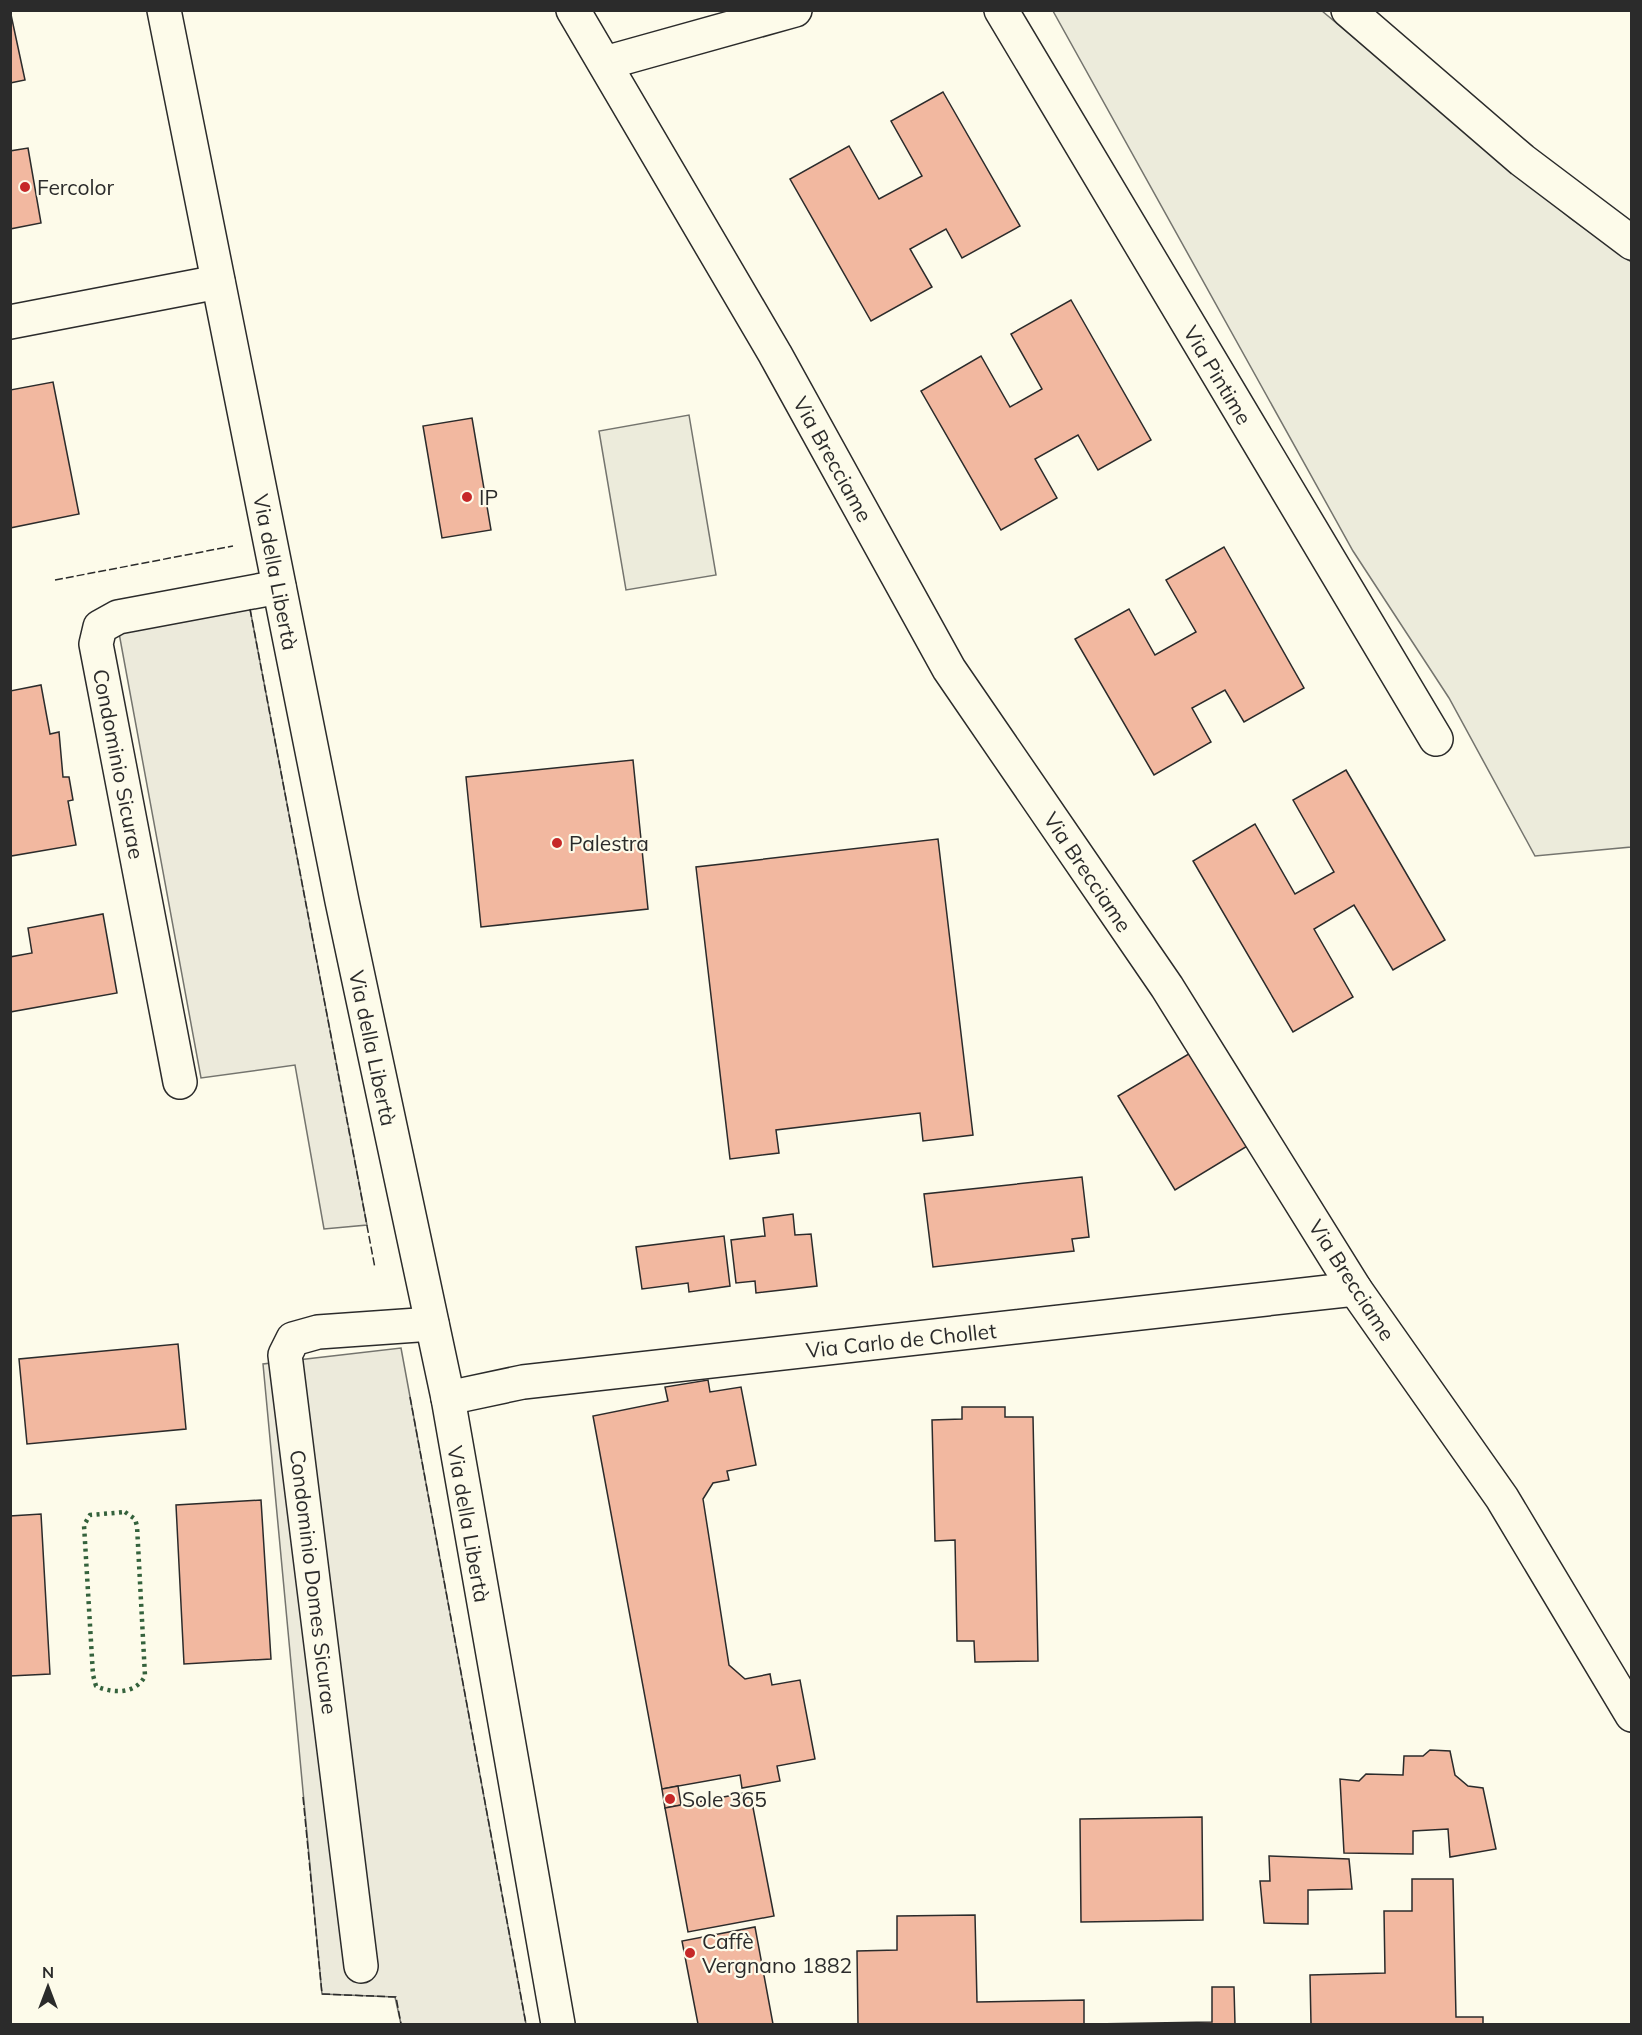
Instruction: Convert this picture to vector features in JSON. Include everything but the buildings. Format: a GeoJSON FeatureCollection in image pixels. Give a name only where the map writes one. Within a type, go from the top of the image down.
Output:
{"type":"FeatureCollection","features":[{"type":"Feature","properties":{"kind":"street","name":"Via della Libertà"},"geometry":{"type":"LineString","coordinates":[[164,10],[344,913],[448,1398],[558,2025]]}},
{"type":"Feature","properties":{"kind":"street","name":"Via Brecciame"},"geometry":{"type":"LineString","coordinates":[[573,10],[775,354],[949,669],[1167,987],[1355,1289],[1502,1498],[1632,1715]]}},
{"type":"Feature","properties":{"kind":"street"},"geometry":{"type":"LineString","coordinates":[[605,63],[795,10]]}},
{"type":"Feature","properties":{"kind":"street","name":"Via Pintime"},"geometry":{"type":"LineString","coordinates":[[1001,10],[1436,739]]}},
{"type":"Feature","properties":{"kind":"street"},"geometry":{"type":"LineString","coordinates":[[1348,10],[1522,160],[1632,243]]}},
{"type":"Feature","properties":{"kind":"street"},"geometry":{"type":"LineString","coordinates":[[10,322],[218,282]]}},
{"type":"Feature","properties":{"kind":"street","name":"Condominio Sicurae"},"geometry":{"type":"LineString","coordinates":[[180,1082],[96,644],[100,627],[118,617],[279,586]]}},
{"type":"Feature","properties":{"kind":"street","name":"Via Carlo de Chollet"},"geometry":{"type":"LineString","coordinates":[[448,1398],[524,1382],[1355,1289]]}},
{"type":"Feature","properties":{"kind":"street","name":"Condominio Domes Sicurae"},"geometry":{"type":"LineString","coordinates":[[361,1966],[285,1355],[292,1339],[318,1332],[432,1324]]}},
{"type":"Feature","properties":{"kind":"shaded area"},"geometry":{"type":"Polygon","coordinates":[[[1053,11],[1322,11],[1570,218],[1631,262],[1631,847],[1535,856],[1449,698],[1353,551],[1053,11]]]}},
{"type":"Feature","properties":{"kind":"shaded area"},"geometry":{"type":"Polygon","coordinates":[[[689,415],[716,575],[626,590],[599,431],[689,415]]]}},
{"type":"Feature","properties":{"kind":"shaded area"},"geometry":{"type":"Polygon","coordinates":[[[250,609],[367,1225],[324,1229],[295,1065],[201,1078],[119,633],[250,609]]]}},
{"type":"Feature","properties":{"kind":"shaded area"},"geometry":{"type":"Polygon","coordinates":[[[401,1348],[526,2024],[401,2024],[395,1997],[322,1994],[263,1364],[401,1348]]]}},
{"type":"Feature","properties":{"kind":"hedge"},"geometry":{"type":"LineString","coordinates":[[125,1512],[135,1519],[137,1526],[145,1676],[136,1686],[117,1691],[96,1686],[93,1675],[84,1525],[90,1515],[125,1512]]}},
{"type":"Feature","properties":{"kind":"fence"},"geometry":{"type":"LineString","coordinates":[[55,580],[233,546]]}},
{"type":"Feature","properties":{"kind":"fence"},"geometry":{"type":"LineString","coordinates":[[250,609],[375,1268]]}},
{"type":"Feature","properties":{"kind":"fence"},"geometry":{"type":"LineString","coordinates":[[410,1397],[526,2024]]}},
{"type":"Feature","properties":{"kind":"fence"},"geometry":{"type":"LineString","coordinates":[[303,1797],[322,1994],[396,1997],[401,2024]]}},
{"type":"Feature","properties":{"kind":"place","name":"Fercolor"},"geometry":{"type":"Point","coordinates":[25,187]}},
{"type":"Feature","properties":{"kind":"place","name":"IP"},"geometry":{"type":"Point","coordinates":[467,497]}},
{"type":"Feature","properties":{"kind":"place","name":"Palestra"},"geometry":{"type":"Point","coordinates":[557,843]}},
{"type":"Feature","properties":{"kind":"place","name":"Sole 365"},"geometry":{"type":"Point","coordinates":[670,1799]}},
{"type":"Feature","properties":{"kind":"place","name":"Caffè Vergnano 1882"},"geometry":{"type":"Point","coordinates":[690,1953]}}]}
